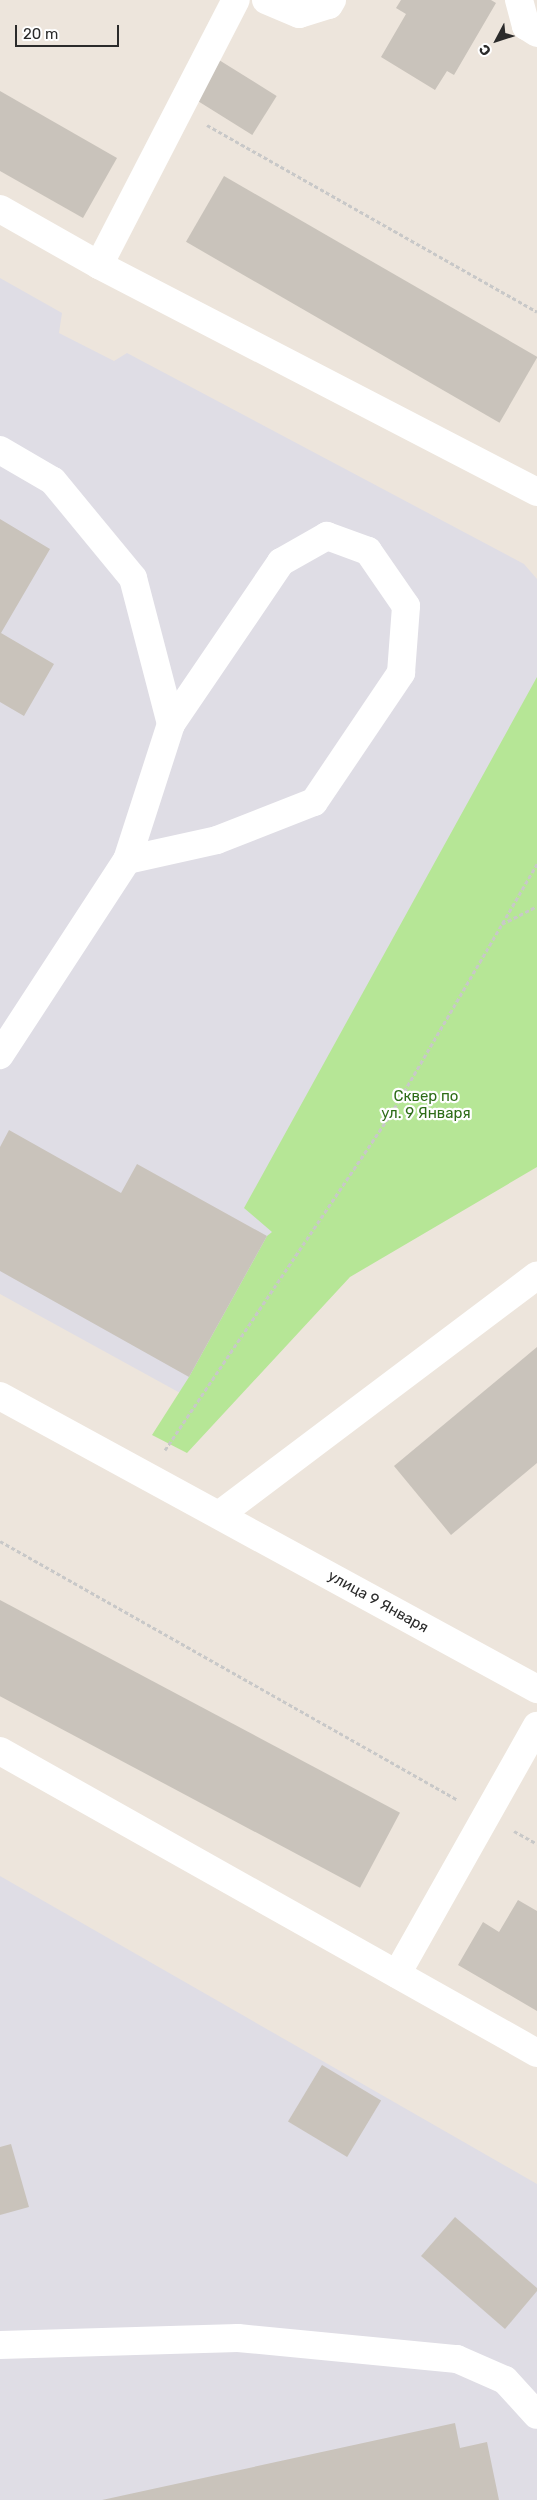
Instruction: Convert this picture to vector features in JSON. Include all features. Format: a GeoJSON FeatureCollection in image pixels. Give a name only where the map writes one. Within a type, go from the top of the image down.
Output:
{"type":"FeatureCollection","features":[{"type":"Feature","properties":{"kind":"street"},"geometry":{"type":"LineString","coordinates":[[99,265],[236,0]]}},
{"type":"Feature","properties":{"kind":"street"},"geometry":{"type":"LineString","coordinates":[[266,0],[299,14],[329,6],[332,0]]}},
{"type":"Feature","properties":{"kind":"street"},"geometry":{"type":"LineString","coordinates":[[519,0],[526,26],[537,33]]}},
{"type":"Feature","properties":{"kind":"street"},"geometry":{"type":"LineString","coordinates":[[0,209],[99,265],[537,492]]}},
{"type":"Feature","properties":{"kind":"street"},"geometry":{"type":"LineString","coordinates":[[0,450],[54,481],[133,578],[171,724]]}},
{"type":"Feature","properties":{"kind":"street"},"geometry":{"type":"LineString","coordinates":[[0,1055],[127,860],[171,724],[281,562],[327,536],[368,551],[406,606],[401,673],[314,802],[217,840],[127,860]]}},
{"type":"Feature","properties":{"kind":"street"},"geometry":{"type":"LineString","coordinates":[[218,1514],[537,1275]]}},
{"type":"Feature","properties":{"kind":"street","name":"улица 9 Января"},"geometry":{"type":"LineString","coordinates":[[0,1396],[537,1689]]}},
{"type":"Feature","properties":{"kind":"street"},"geometry":{"type":"LineString","coordinates":[[397,1974],[537,1726]]}},
{"type":"Feature","properties":{"kind":"street"},"geometry":{"type":"LineString","coordinates":[[0,1751],[537,2053]]}},
{"type":"Feature","properties":{"kind":"street"},"geometry":{"type":"LineString","coordinates":[[0,2345],[238,2338],[457,2360],[505,2380],[537,2415]]}},
{"type":"Feature","properties":{"kind":"path"},"geometry":{"type":"LineString","coordinates":[[179,110],[537,312]]}},
{"type":"Feature","properties":{"kind":"path"},"geometry":{"type":"LineString","coordinates":[[148,1476],[392,1114],[537,864]]}},
{"type":"Feature","properties":{"kind":"path"},"geometry":{"type":"LineString","coordinates":[[502,924],[537,906]]}},
{"type":"Feature","properties":{"kind":"path"},"geometry":{"type":"LineString","coordinates":[[0,1542],[537,1844]]}},
{"type":"Feature","properties":{"kind":"shaded area"},"geometry":{"type":"Polygon","coordinates":[[[0,278],[62,313],[59,333],[114,361],[127,353],[524,564],[537,579],[537,801],[191,1399],[0,1294],[0,278]]]}},
{"type":"Feature","properties":{"kind":"shaded area"},"geometry":{"type":"Polygon","coordinates":[[[0,1876],[537,2184],[537,2500],[0,2500],[0,1876]]]}},
{"type":"Feature","properties":{"kind":"green space","name":"Сквер по ул. 9 Января"},"geometry":{"type":"Polygon","coordinates":[[[537,677],[537,1167],[350,1277],[187,1453],[152,1435],[189,1377],[267,1236],[272,1232],[244,1208],[537,677]]]}},
{"type":"Feature","properties":{"kind":"building"},"geometry":{"type":"Polygon","coordinates":[[[401,0],[491,0],[496,3],[454,75],[447,71],[435,90],[381,57],[406,14],[396,8],[401,0]]]}},
{"type":"Feature","properties":{"kind":"building"},"geometry":{"type":"Polygon","coordinates":[[[219,60],[277,96],[252,135],[195,99],[219,60]]]}},
{"type":"Feature","properties":{"kind":"building"},"geometry":{"type":"Polygon","coordinates":[[[0,91],[117,158],[83,218],[0,171],[0,91]]]}},
{"type":"Feature","properties":{"kind":"building"},"geometry":{"type":"Polygon","coordinates":[[[224,176],[537,357],[500,423],[186,242],[224,176]]]}},
{"type":"Feature","properties":{"kind":"building"},"geometry":{"type":"Polygon","coordinates":[[[0,519],[50,549],[1,633],[54,664],[24,716],[0,702],[0,519]]]}},
{"type":"Feature","properties":{"kind":"building"},"geometry":{"type":"Polygon","coordinates":[[[9,1130],[121,1193],[137,1164],[267,1236],[189,1377],[0,1271],[0,1147],[9,1130]]]}},
{"type":"Feature","properties":{"kind":"building"},"geometry":{"type":"Polygon","coordinates":[[[537,1347],[537,1463],[451,1535],[394,1466],[537,1347]]]}},
{"type":"Feature","properties":{"kind":"building"},"geometry":{"type":"Polygon","coordinates":[[[0,1600],[400,1813],[360,1888],[0,1696],[0,1600]]]}},
{"type":"Feature","properties":{"kind":"building"},"geometry":{"type":"Polygon","coordinates":[[[518,1900],[537,1911],[537,2011],[458,1965],[483,1922],[499,1932],[518,1900]]]}},
{"type":"Feature","properties":{"kind":"building"},"geometry":{"type":"Polygon","coordinates":[[[322,2065],[381,2101],[347,2157],[288,2122],[322,2065]]]}},
{"type":"Feature","properties":{"kind":"building"},"geometry":{"type":"Polygon","coordinates":[[[11,2144],[29,2207],[0,2215],[0,2147],[11,2144]]]}},
{"type":"Feature","properties":{"kind":"building"},"geometry":{"type":"Polygon","coordinates":[[[455,2217],[537,2288],[537,2291],[505,2329],[421,2256],[455,2217]]]}},
{"type":"Feature","properties":{"kind":"building"},"geometry":{"type":"Polygon","coordinates":[[[455,2423],[460,2448],[487,2442],[499,2500],[102,2500],[455,2423]]]}}]}
